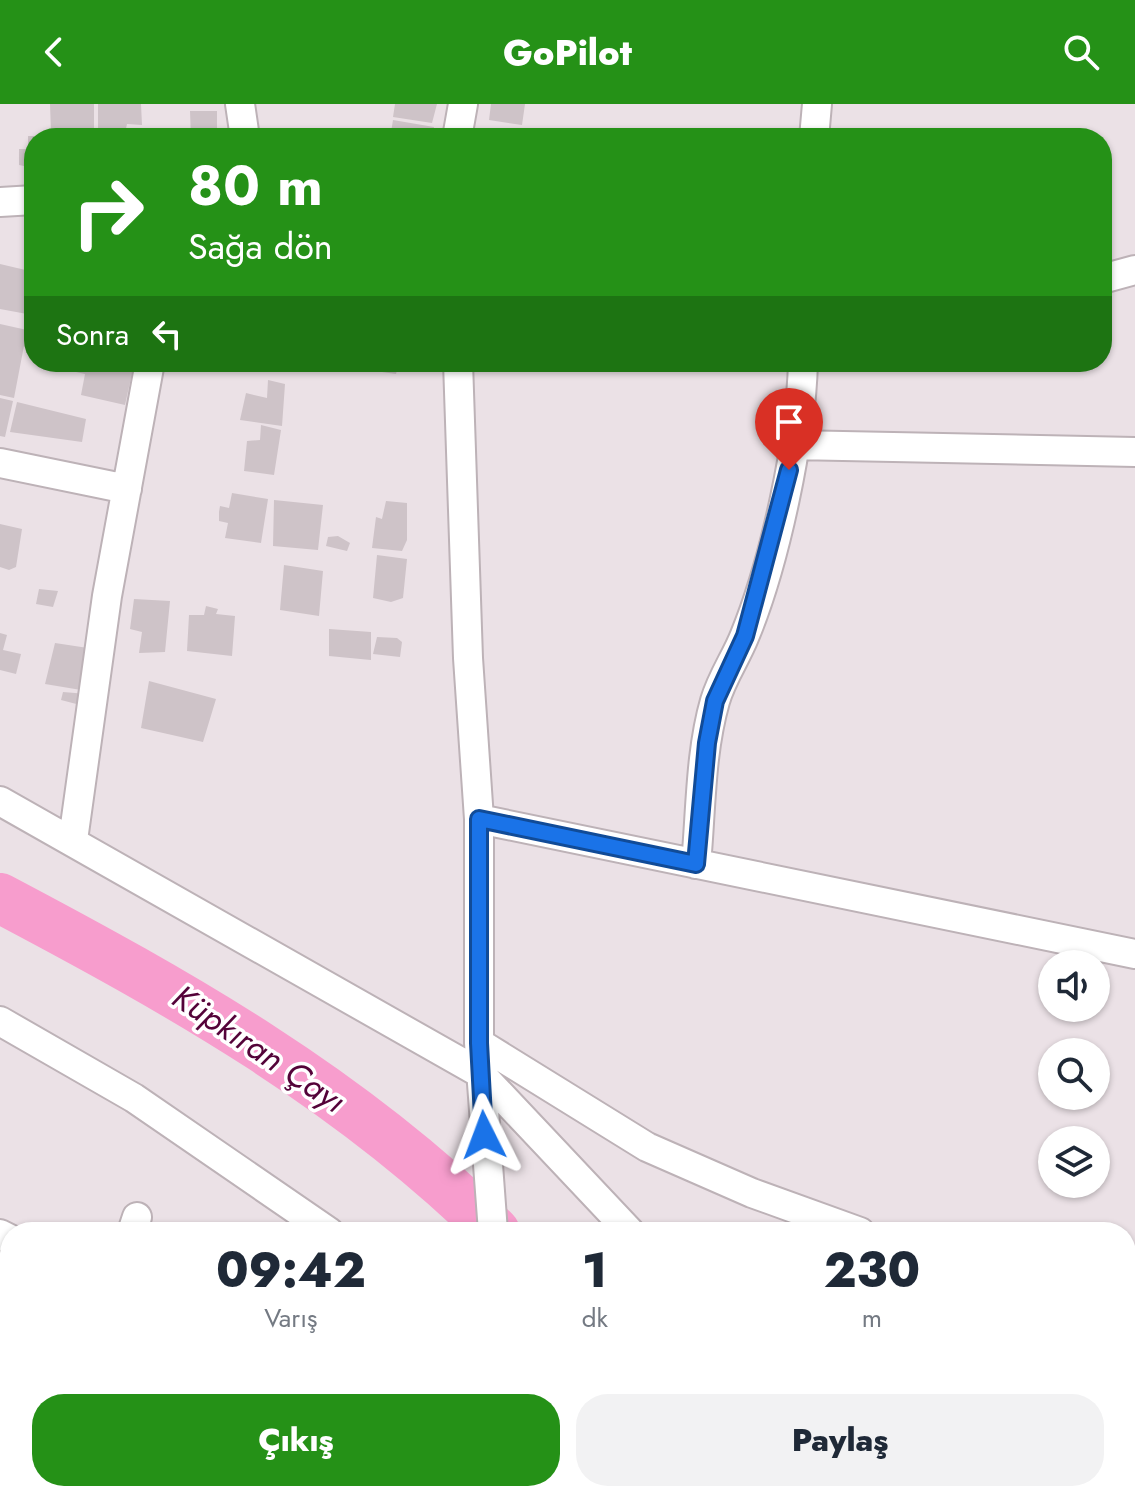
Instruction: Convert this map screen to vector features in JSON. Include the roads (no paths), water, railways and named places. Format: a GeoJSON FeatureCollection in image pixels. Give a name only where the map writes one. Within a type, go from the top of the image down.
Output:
{"type":"FeatureCollection","features":[{"type":"Feature","properties":{"kind":"street"},"geometry":{"type":"LineString","coordinates":[[240,104],[244,128]]}},
{"type":"Feature","properties":{"kind":"street"},"geometry":{"type":"LineString","coordinates":[[459,128],[463,104]]}},
{"type":"Feature","properties":{"kind":"street"},"geometry":{"type":"LineString","coordinates":[[815,128],[817,104]]}},
{"type":"Feature","properties":{"kind":"street"},"geometry":{"type":"LineString","coordinates":[[0,202],[24,201]]}},
{"type":"Feature","properties":{"kind":"street"},"geometry":{"type":"LineString","coordinates":[[1112,276],[1135,270]]}},
{"type":"Feature","properties":{"kind":"street"},"geometry":{"type":"LineString","coordinates":[[73,840],[107,596],[148,372]]}},
{"type":"Feature","properties":{"kind":"street"},"geometry":{"type":"LineString","coordinates":[[458,372],[468,658],[479,819],[480,1073],[492,1222]]}},
{"type":"Feature","properties":{"kind":"street"},"geometry":{"type":"LineString","coordinates":[[696,864],[707,743],[715,701],[745,636],[757,599],[793,445],[802,372]]}},
{"type":"Feature","properties":{"kind":"street"},"geometry":{"type":"LineString","coordinates":[[793,445],[1135,452]]}},
{"type":"Feature","properties":{"kind":"street"},"geometry":{"type":"LineString","coordinates":[[0,463],[127,489]]}},
{"type":"Feature","properties":{"kind":"street"},"geometry":{"type":"LineString","coordinates":[[0,801],[480,1073],[621,1222]]}},
{"type":"Feature","properties":{"kind":"street"},"geometry":{"type":"LineString","coordinates":[[479,819],[1135,954]]}},
{"type":"Feature","properties":{"kind":"street"},"geometry":{"type":"LineString","coordinates":[[0,1021],[134,1098],[314,1222]]}},
{"type":"Feature","properties":{"kind":"street"},"geometry":{"type":"LineString","coordinates":[[479,1043],[647,1147],[752,1193],[832,1222]]}},
{"type":"Feature","properties":{"kind":"waterway","name":"Küpkıran Çayı"},"geometry":{"type":"LineString","coordinates":[[0,898],[197,1007],[322,1088],[381,1132],[484,1222]]}}]}
